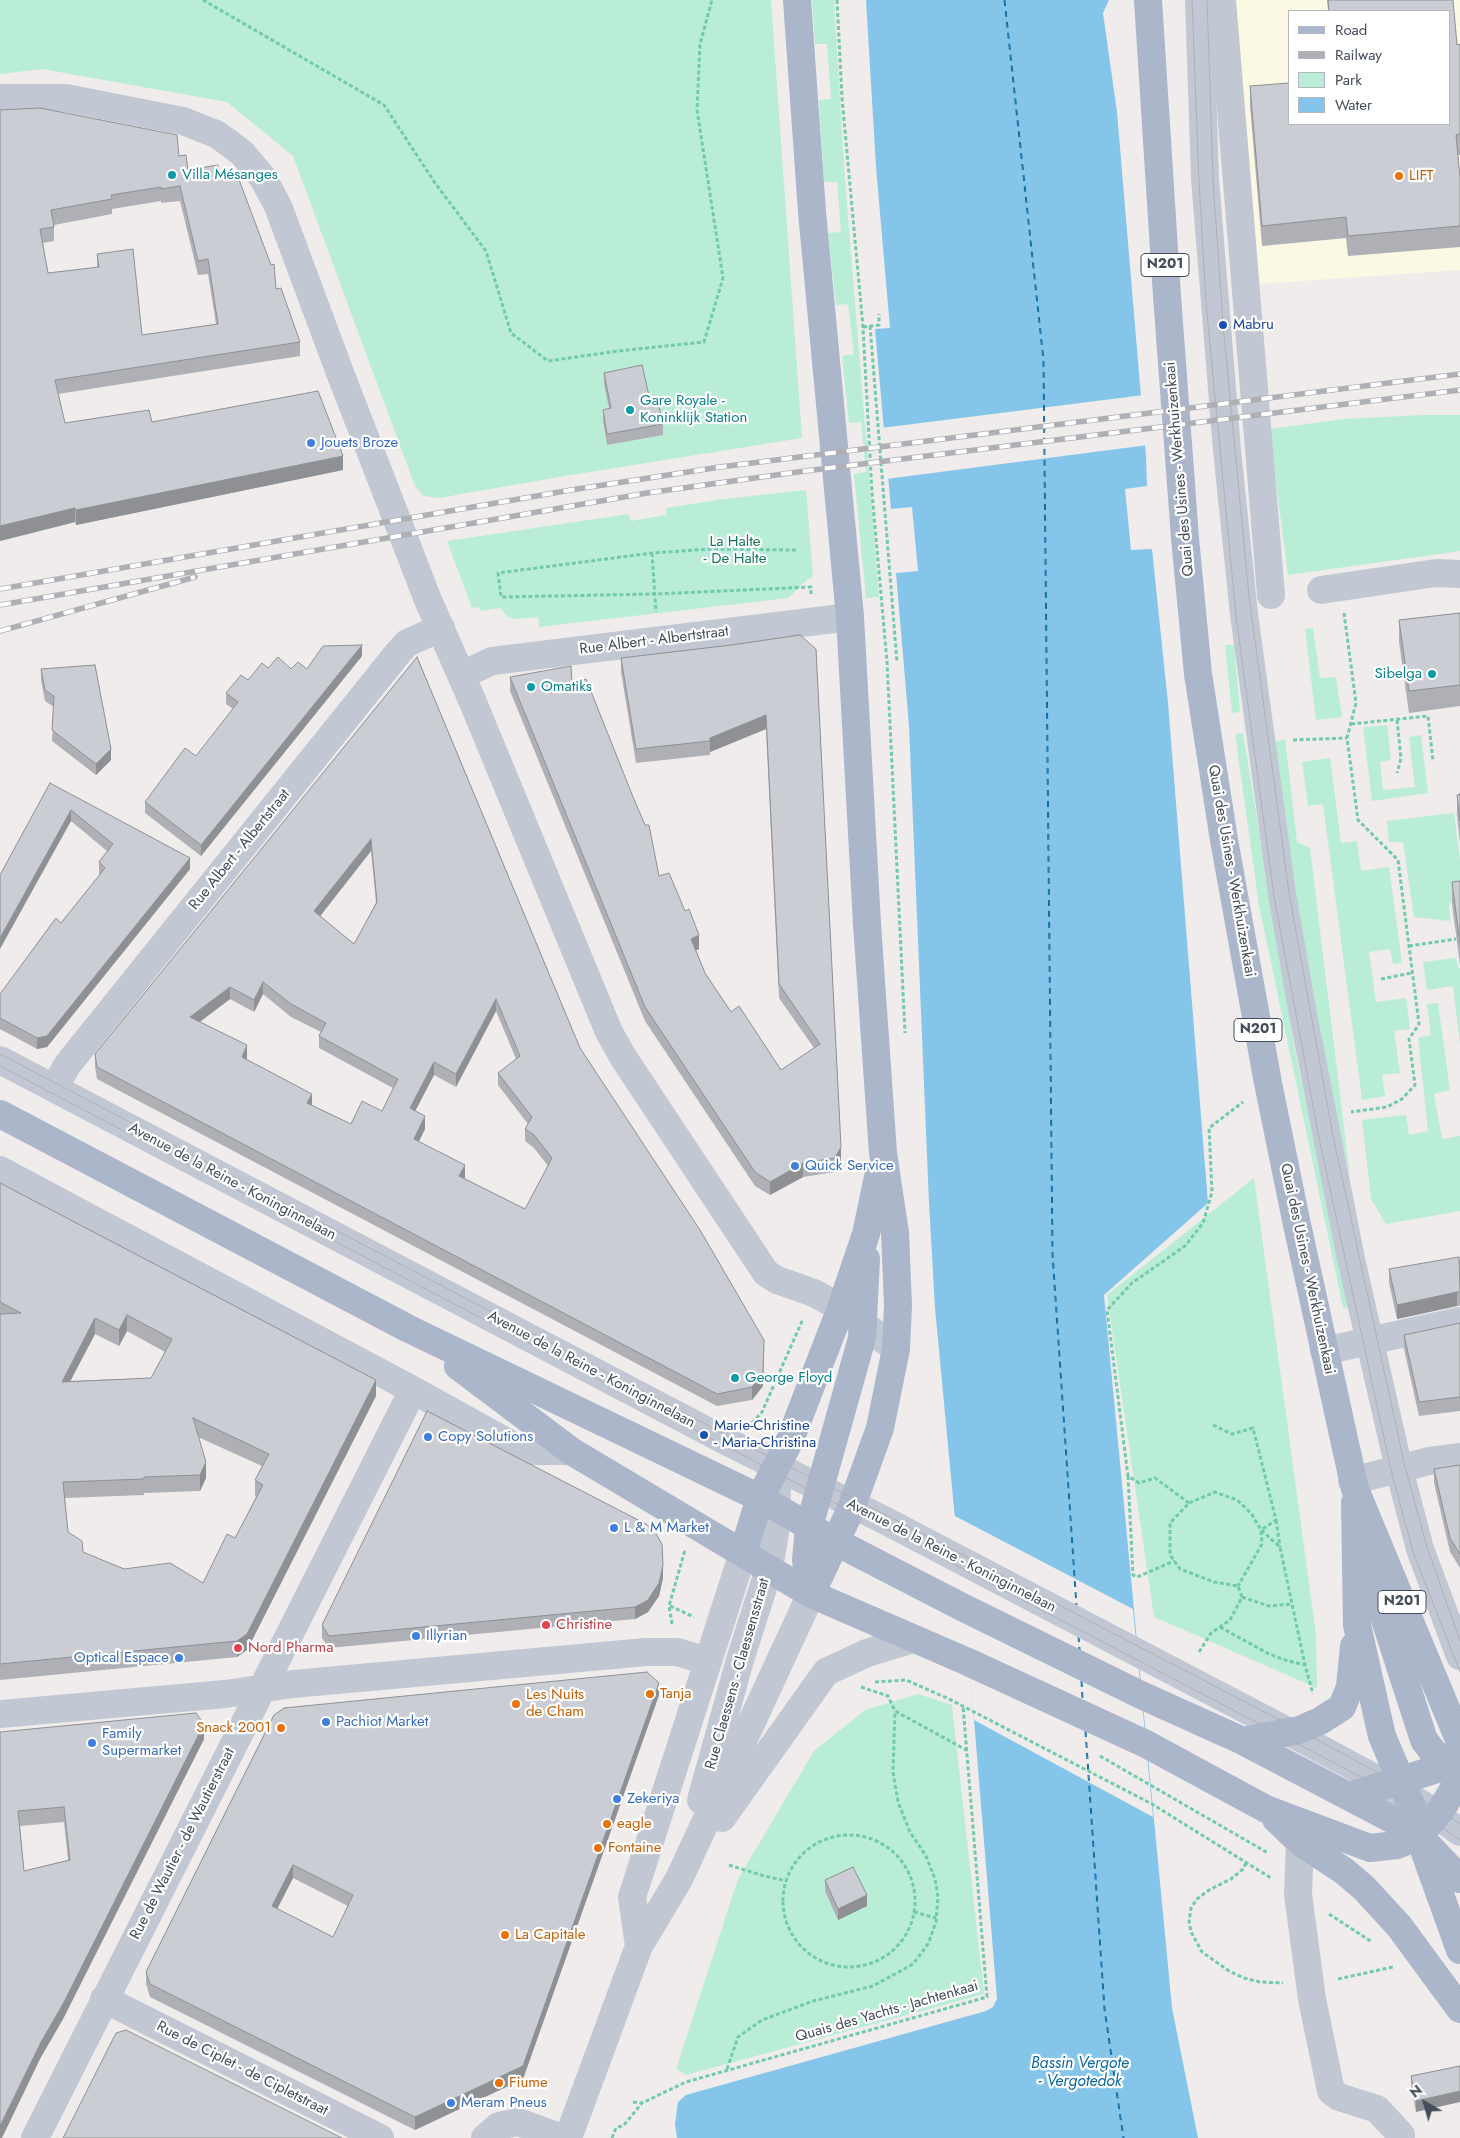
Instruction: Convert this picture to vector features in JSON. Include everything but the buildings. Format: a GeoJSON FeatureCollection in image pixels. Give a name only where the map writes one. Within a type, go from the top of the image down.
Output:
{"type":"FeatureCollection","features":[{"type":"Feature","properties":{"kind":"main road"},"geometry":{"type":"LineString","coordinates":[[796,0],[813,222],[850,617],[867,924],[883,1153],[897,1260],[896,1349],[880,1428],[852,1505],[811,1594]]}},
{"type":"Feature","properties":{"kind":"main road","name":"Quai des Usines - Werkhuizenkaai"},"geometry":{"type":"LineString","coordinates":[[1148,0],[1185,538],[1198,674],[1224,840],[1268,1083],[1353,1485],[1449,1715],[1458,1762]]}},
{"type":"Feature","properties":{"kind":"main road"},"geometry":{"type":"LineString","coordinates":[[0,1114],[409,1329],[768,1503],[836,1542],[962,1606],[1141,1694],[1243,1740],[1405,1826],[1419,1836],[1460,1879]]}},
{"type":"Feature","properties":{"kind":"main road"},"geometry":{"type":"LineString","coordinates":[[743,1553],[768,1503],[777,1467],[800,1416],[841,1308],[866,1234],[883,1153]]}},
{"type":"Feature","properties":{"kind":"main road"},"geometry":{"type":"LineString","coordinates":[[811,1594],[806,1560],[809,1527],[834,1432],[854,1368],[864,1325],[866,1234]]}},
{"type":"Feature","properties":{"kind":"main road"},"geometry":{"type":"LineString","coordinates":[[409,1329],[571,1451],[811,1594],[968,1662],[1146,1744],[1266,1809],[1370,1848],[1397,1844],[1419,1836],[1437,1815],[1458,1762]]}},
{"type":"Feature","properties":{"kind":"main road","name":"N201"},"geometry":{"type":"LineString","coordinates":[[1353,1485],[1356,1625],[1382,1736],[1398,1787],[1419,1836],[1460,1950]]}},
{"type":"Feature","properties":{"kind":"main road","name":"N201"},"geometry":{"type":"LineString","coordinates":[[1355,1547],[1367,1564],[1424,1740],[1434,1752],[1458,1762]]}},
{"type":"Feature","properties":{"kind":"main road"},"geometry":{"type":"LineString","coordinates":[[1243,1740],[1299,1730],[1320,1721],[1342,1707],[1350,1686],[1356,1625]]}},
{"type":"Feature","properties":{"kind":"main road"},"geometry":{"type":"LineString","coordinates":[[1349,1796],[1398,1787],[1458,1762]]}},
{"type":"Feature","properties":{"kind":"main road"},"geometry":{"type":"LineString","coordinates":[[1266,1809],[1300,1842],[1344,1871],[1364,1888],[1399,1926],[1460,2009]]}},
{"type":"Feature","properties":{"kind":"street"},"geometry":{"type":"LineString","coordinates":[[1199,0],[1205,179],[1214,303],[1244,614],[1285,913],[1328,1146],[1399,1468],[1420,1549],[1460,1656]]}},
{"type":"Feature","properties":{"kind":"street"},"geometry":{"type":"LineString","coordinates":[[1222,0],[1271,595]]}},
{"type":"Feature","properties":{"kind":"street"},"geometry":{"type":"LineString","coordinates":[[0,98],[66,98],[184,121],[216,134],[242,153],[263,178],[278,206],[339,370],[441,628],[603,1020],[616,1044],[766,1272],[777,1280],[814,1294],[841,1308],[896,1349]]}},
{"type":"Feature","properties":{"kind":"street"},"geometry":{"type":"LineString","coordinates":[[1321,590],[1436,573],[1460,574]]}},
{"type":"Feature","properties":{"kind":"street"},"geometry":{"type":"LineString","coordinates":[[1321,590],[1387,599],[1460,590]]}},
{"type":"Feature","properties":{"kind":"street","name":"Rue Albert - Albertstraat"},"geometry":{"type":"LineString","coordinates":[[462,675],[492,661],[850,617]]}},
{"type":"Feature","properties":{"kind":"street","name":"Rue Albert - Albertstraat"},"geometry":{"type":"LineString","coordinates":[[54,1088],[68,1064],[398,653],[408,643],[441,628]]}},
{"type":"Feature","properties":{"kind":"street","name":"Avenue de la Reine - Koninginnelaan"},"geometry":{"type":"LineString","coordinates":[[0,1060],[777,1467],[958,1558],[1289,1732],[1398,1787],[1460,1832]]}},
{"type":"Feature","properties":{"kind":"street"},"geometry":{"type":"LineString","coordinates":[[0,1170],[526,1451],[571,1451]]}},
{"type":"Feature","properties":{"kind":"street"},"geometry":{"type":"LineString","coordinates":[[1324,1351],[1460,1321]]}},
{"type":"Feature","properties":{"kind":"street","name":"Rue de Wautier - de Wautierstraat"},"geometry":{"type":"LineString","coordinates":[[34,2138],[413,1390]]}},
{"type":"Feature","properties":{"kind":"street"},"geometry":{"type":"LineString","coordinates":[[1353,1485],[1399,1468],[1429,1461],[1460,1457]]}},
{"type":"Feature","properties":{"kind":"street","name":"Rue Claessens - Claessensstraat"},"geometry":{"type":"LineString","coordinates":[[679,1879],[740,1660],[769,1569],[776,1526],[768,1503]]}},
{"type":"Feature","properties":{"kind":"street","name":"Rue Claessens - Claessensstraat"},"geometry":{"type":"LineString","coordinates":[[638,1946],[632,1897],[743,1553]]}},
{"type":"Feature","properties":{"kind":"street","name":"Rue Claessens - Claessensstraat"},"geometry":{"type":"LineString","coordinates":[[679,1879],[811,1594]]}},
{"type":"Feature","properties":{"kind":"street","name":"Rue Claessens - Claessensstraat"},"geometry":{"type":"LineString","coordinates":[[568,2138],[638,1946],[679,1879],[826,1672],[866,1653],[913,1639]]}},
{"type":"Feature","properties":{"kind":"street"},"geometry":{"type":"LineString","coordinates":[[0,1714],[262,1689],[293,1684],[646,1652],[677,1652],[708,1661]]}},
{"type":"Feature","properties":{"kind":"street"},"geometry":{"type":"LineString","coordinates":[[1300,1842],[1298,1894],[1312,1999],[1331,2091],[1340,2097],[1377,2109],[1401,2135],[1401,2138]]}},
{"type":"Feature","properties":{"kind":"street","name":"Rue de Ciplet - de Cipletstraat"},"geometry":{"type":"LineString","coordinates":[[104,1999],[380,2138]]}},
{"type":"Feature","properties":{"kind":"street"},"geometry":{"type":"LineString","coordinates":[[485,2138],[499,2126],[518,2122],[562,2138]]}},
{"type":"Feature","properties":{"kind":"path"},"geometry":{"type":"LineString","coordinates":[[203,0],[384,105],[435,182],[486,251],[511,334],[548,361],[704,342],[723,278],[697,110],[700,44],[712,0]]}},
{"type":"Feature","properties":{"kind":"path"},"geometry":{"type":"LineString","coordinates":[[837,0],[842,98],[863,327],[872,493],[887,662],[906,1036]]}},
{"type":"Feature","properties":{"kind":"path"},"geometry":{"type":"LineString","coordinates":[[863,327],[879,325],[878,314]]}},
{"type":"Feature","properties":{"kind":"path"},"geometry":{"type":"LineString","coordinates":[[870,326],[896,662]]}},
{"type":"Feature","properties":{"kind":"path"},"geometry":{"type":"LineString","coordinates":[[796,550],[711,549],[652,553],[498,573],[501,597],[655,594],[811,587],[811,596]]}},
{"type":"Feature","properties":{"kind":"path"},"geometry":{"type":"LineString","coordinates":[[652,553],[657,614]]}},
{"type":"Feature","properties":{"kind":"path"},"geometry":{"type":"LineString","coordinates":[[1321,590],[1344,612],[1356,703],[1347,738],[1358,820],[1398,860],[1419,1024],[1410,1039],[1415,1085],[1402,1099],[1387,1107],[1350,1112]]}},
{"type":"Feature","properties":{"kind":"path"},"geometry":{"type":"LineString","coordinates":[[1351,724],[1428,716],[1433,762]]}},
{"type":"Feature","properties":{"kind":"path"},"geometry":{"type":"LineString","coordinates":[[1397,720],[1401,758],[1397,773]]}},
{"type":"Feature","properties":{"kind":"path"},"geometry":{"type":"LineString","coordinates":[[1293,740],[1347,738]]}},
{"type":"Feature","properties":{"kind":"path"},"geometry":{"type":"LineString","coordinates":[[1409,946],[1456,939]]}},
{"type":"Feature","properties":{"kind":"path"},"geometry":{"type":"LineString","coordinates":[[1381,980],[1413,973]]}},
{"type":"Feature","properties":{"kind":"path"},"geometry":{"type":"LineString","coordinates":[[1174,1561],[1137,1577],[1133,1574],[1128,1476],[1107,1310],[1132,1282],[1185,1246],[1203,1223],[1212,1192],[1209,1128],[1268,1083]]}},
{"type":"Feature","properties":{"kind":"path"},"geometry":{"type":"LineString","coordinates":[[753,1421],[762,1412],[814,1294]]}},
{"type":"Feature","properties":{"kind":"path"},"geometry":{"type":"LineString","coordinates":[[1213,1425],[1232,1434],[1253,1428],[1276,1520],[1305,1665],[1315,1701]]}},
{"type":"Feature","properties":{"kind":"path"},"geometry":{"type":"LineString","coordinates":[[1128,1476],[1140,1483],[1155,1478],[1189,1503]]}},
{"type":"Feature","properties":{"kind":"path"},"geometry":{"type":"LineString","coordinates":[[1238,1586],[1214,1582],[1180,1569],[1170,1555],[1170,1523],[1189,1503],[1215,1492],[1237,1500],[1251,1513],[1261,1530],[1280,1547]]}},
{"type":"Feature","properties":{"kind":"path"},"geometry":{"type":"LineString","coordinates":[[1261,1530],[1276,1520]]}},
{"type":"Feature","properties":{"kind":"path"},"geometry":{"type":"LineString","coordinates":[[1199,1652],[1211,1634],[1230,1620],[1242,1598],[1238,1586],[1262,1544],[1261,1530]]}},
{"type":"Feature","properties":{"kind":"path"},"geometry":{"type":"LineString","coordinates":[[669,1606],[681,1563]]}},
{"type":"Feature","properties":{"kind":"path"},"geometry":{"type":"LineString","coordinates":[[1242,1598],[1269,1606],[1292,1604]]}},
{"type":"Feature","properties":{"kind":"path"},"geometry":{"type":"LineString","coordinates":[[1220,1627],[1269,1654],[1305,1665]]}},
{"type":"Feature","properties":{"kind":"path"},"geometry":{"type":"LineString","coordinates":[[870,1682],[906,1680],[963,1706],[1152,1804],[1375,1943]]}},
{"type":"Feature","properties":{"kind":"path"},"geometry":{"type":"LineString","coordinates":[[727,2070],[738,2037],[762,2020],[813,2001],[873,1986],[913,1964],[928,1944],[936,1918],[938,1897],[935,1879],[926,1856],[910,1832],[898,1802],[893,1772],[895,1711],[888,1696],[860,1687]]}},
{"type":"Feature","properties":{"kind":"path","name":"Quais des Yachts - Jachtenkaai"},"geometry":{"type":"LineString","coordinates":[[642,2103],[686,2082],[987,1997],[963,1706]]}},
{"type":"Feature","properties":{"kind":"path"},"geometry":{"type":"LineString","coordinates":[[895,1711],[968,1751]]}},
{"type":"Feature","properties":{"kind":"path"},"geometry":{"type":"LineString","coordinates":[[845,1835],[867,1837],[887,1846],[903,1862],[913,1882],[916,1903],[912,1923],[901,1942],[885,1957],[865,1965],[844,1967],[824,1962],[805,1951],[792,1934],[784,1914],[783,1892],[787,1881],[790,1871],[804,1852],[823,1840],[845,1835]]}},
{"type":"Feature","properties":{"kind":"path"},"geometry":{"type":"LineString","coordinates":[[1246,1862],[1243,1869],[1231,1879],[1209,1890],[1197,1899],[1191,1908],[1189,1921],[1195,1941],[1202,1952],[1229,1971],[1244,1978],[1260,1982],[1311,1984],[1368,1974],[1398,1965]]}},
{"type":"Feature","properties":{"kind":"path"},"geometry":{"type":"LineString","coordinates":[[729,1865],[787,1881]]}},
{"type":"Feature","properties":{"kind":"path"},"geometry":{"type":"LineString","coordinates":[[914,1912],[936,1918]]}},
{"type":"Feature","properties":{"kind":"path"},"geometry":{"type":"LineString","coordinates":[[633,2102],[642,2103]]}},
{"type":"Feature","properties":{"kind":"path"},"geometry":{"type":"LineString","coordinates":[[612,2138],[616,2128],[624,2125],[642,2103]]}},
{"type":"Feature","properties":{"kind":"shaded area"},"geometry":{"type":"Polygon","coordinates":[[[1234,0],[1460,0],[1460,270],[1244,285],[1234,0]]]}},
{"type":"Feature","properties":{"kind":"green space"},"geometry":{"type":"Polygon","coordinates":[[[0,0],[771,0],[802,438],[439,498],[424,496],[415,486],[293,156],[227,102],[42,69],[0,74],[0,0]]]}},
{"type":"Feature","properties":{"kind":"green space"},"geometry":{"type":"Polygon","coordinates":[[[812,0],[834,0],[845,180],[879,597],[866,598],[854,474],[866,472],[861,422],[849,423],[842,356],[854,354],[848,304],[836,305],[828,233],[841,232],[837,182],[824,182],[819,100],[831,99],[827,44],[815,44],[812,0]]]}},
{"type":"Feature","properties":{"kind":"green space"},"geometry":{"type":"Polygon","coordinates":[[[1460,415],[1460,551],[1288,575],[1269,429],[1344,419],[1460,415]]]}},
{"type":"Feature","properties":{"kind":"green space","name":"La Halte - De Halte"},"geometry":{"type":"Polygon","coordinates":[[[806,490],[813,577],[808,579],[788,598],[539,627],[538,617],[513,619],[507,616],[501,608],[480,611],[479,607],[472,608],[447,541],[629,514],[631,521],[666,515],[666,508],[724,499],[806,490]]]}},
{"type":"Feature","properties":{"kind":"green space"},"geometry":{"type":"Polygon","coordinates":[[[1313,628],[1320,678],[1336,677],[1342,717],[1316,720],[1305,629],[1313,628]]]}},
{"type":"Feature","properties":{"kind":"green space"},"geometry":{"type":"Polygon","coordinates":[[[1225,645],[1234,645],[1240,712],[1232,713],[1225,645]]]}},
{"type":"Feature","properties":{"kind":"green space"},"geometry":{"type":"Polygon","coordinates":[[[1387,725],[1391,760],[1380,762],[1383,790],[1415,787],[1409,737],[1421,735],[1428,793],[1372,801],[1363,727],[1387,725]]]}},
{"type":"Feature","properties":{"kind":"green space"},"geometry":{"type":"Polygon","coordinates":[[[1243,733],[1296,1056],[1350,1307],[1343,1308],[1259,905],[1235,734],[1243,733]]]}},
{"type":"Feature","properties":{"kind":"green space"},"geometry":{"type":"Polygon","coordinates":[[[1285,739],[1297,842],[1310,848],[1350,1177],[1315,1021],[1273,742],[1285,739]]]}},
{"type":"Feature","properties":{"kind":"green space"},"geometry":{"type":"Polygon","coordinates":[[[1330,758],[1341,843],[1357,841],[1361,871],[1389,867],[1402,963],[1393,964],[1390,949],[1369,952],[1376,1002],[1406,998],[1410,1029],[1394,1031],[1400,1073],[1382,1075],[1385,1096],[1362,1100],[1323,804],[1308,806],[1302,762],[1330,758]]]}},
{"type":"Feature","properties":{"kind":"green space"},"geometry":{"type":"Polygon","coordinates":[[[1454,813],[1460,859],[1460,901],[1449,903],[1450,921],[1414,917],[1403,842],[1389,842],[1387,821],[1454,813]]]}},
{"type":"Feature","properties":{"kind":"green space"},"geometry":{"type":"Polygon","coordinates":[[[1456,958],[1458,968],[1460,968],[1460,1043],[1453,986],[1427,990],[1423,962],[1456,958]]]}},
{"type":"Feature","properties":{"kind":"green space"},"geometry":{"type":"Polygon","coordinates":[[[1438,1003],[1450,1090],[1434,1094],[1442,1139],[1460,1136],[1460,1211],[1386,1224],[1371,1199],[1362,1120],[1406,1115],[1409,1135],[1428,1131],[1418,1038],[1431,1035],[1427,1004],[1438,1003]]]}},
{"type":"Feature","properties":{"kind":"green space"},"geometry":{"type":"Polygon","coordinates":[[[1254,1178],[1316,1635],[1317,1688],[1154,1617],[1107,1295],[1254,1178]]]}},
{"type":"Feature","properties":{"kind":"green space"},"geometry":{"type":"Polygon","coordinates":[[[918,1694],[952,1705],[984,1994],[686,2075],[676,2069],[738,1879],[814,1751],[865,1710],[918,1694]]]}},
{"type":"Feature","properties":{"kind":"water","name":"Bassin Vergote - Vergotedok"},"geometry":{"type":"Polygon","coordinates":[[[866,0],[1109,0],[1103,13],[1117,112],[1147,486],[1125,489],[1131,550],[1152,549],[1168,703],[1208,1203],[1104,1295],[1172,2008],[1198,2138],[677,2138],[675,2124],[678,2102],[686,2095],[986,2011],[993,2007],[997,1999],[974,1720],[935,1308],[909,726],[896,573],[918,571],[912,507],[891,509],[875,329],[890,328],[876,167],[866,0]]]}},
{"type":"Feature","properties":{"kind":"pier"},"geometry":{"type":"Polygon","coordinates":[[[1144,395],[1148,445],[886,479],[881,428],[1144,395]]]}},
{"type":"Feature","properties":{"kind":"pier"},"geometry":{"type":"Polygon","coordinates":[[[953,1515],[1133,1609],[1153,1817],[974,1720],[953,1515]]]}},
{"type":"Feature","properties":{"kind":"ferry route"},"geometry":{"type":"LineString","coordinates":[[1004,0],[1043,360],[1052,1254],[1076,1605]]}},
{"type":"Feature","properties":{"kind":"ferry route"},"geometry":{"type":"LineString","coordinates":[[1005,0],[1044,360],[1053,1254],[1077,1607]]}},
{"type":"Feature","properties":{"kind":"ferry route"},"geometry":{"type":"LineString","coordinates":[[1078,1636],[1079,1650]]}},
{"type":"Feature","properties":{"kind":"ferry route"},"geometry":{"type":"LineString","coordinates":[[1079,1636],[1080,1650]]}},
{"type":"Feature","properties":{"kind":"ferry route"},"geometry":{"type":"LineString","coordinates":[[1081,1681],[1082,1699]]}},
{"type":"Feature","properties":{"kind":"ferry route"},"geometry":{"type":"LineString","coordinates":[[1082,1681],[1083,1699]]}},
{"type":"Feature","properties":{"kind":"ferry route"},"geometry":{"type":"LineString","coordinates":[[1085,1731],[1104,2009],[1123,2138]]}},
{"type":"Feature","properties":{"kind":"ferry route"},"geometry":{"type":"LineString","coordinates":[[1086,1731],[1105,2009],[1124,2138]]}},
{"type":"Feature","properties":{"kind":"tram line"},"geometry":{"type":"LineString","coordinates":[[1192,0],[1206,303],[1236,616],[1274,896],[1319,1138],[1391,1470],[1413,1552],[1460,1672]]}},
{"type":"Feature","properties":{"kind":"tram line"},"geometry":{"type":"LineString","coordinates":[[1207,0],[1213,179],[1223,325],[1249,596],[1289,893],[1333,1136],[1405,1467],[1427,1547],[1460,1641]]}},
{"type":"Feature","properties":{"kind":"tram line"},"geometry":{"type":"LineString","coordinates":[[0,1054],[730,1437],[888,1516],[1299,1730],[1395,1782],[1460,1824]]}},
{"type":"Feature","properties":{"kind":"tram line"},"geometry":{"type":"LineString","coordinates":[[0,1066],[1380,1787],[1460,1840]]}},
{"type":"Feature","properties":{"kind":"railway"},"geometry":{"type":"LineString","coordinates":[[0,589],[571,490],[720,467],[1460,374]]}},
{"type":"Feature","properties":{"kind":"railway"},"geometry":{"type":"LineString","coordinates":[[0,605],[647,493],[805,471],[1460,390]]}},
{"type":"Feature","properties":{"kind":"railway"},"geometry":{"type":"LineString","coordinates":[[0,631],[195,577]]}},
{"type":"Feature","properties":{"kind":"place","name":"Villa Mésanges"},"geometry":{"type":"Point","coordinates":[172,175]}},
{"type":"Feature","properties":{"kind":"place","name":"LIFT"},"geometry":{"type":"Point","coordinates":[1399,176]}},
{"type":"Feature","properties":{"kind":"place","name":"Mabru"},"geometry":{"type":"Point","coordinates":[1223,325]}},
{"type":"Feature","properties":{"kind":"place","name":"Gare Royale - Koninklijk Station"},"geometry":{"type":"Point","coordinates":[630,410]}},
{"type":"Feature","properties":{"kind":"place","name":"Jouets Broze"},"geometry":{"type":"Point","coordinates":[311,443]}},
{"type":"Feature","properties":{"kind":"place","name":"Sibelga"},"geometry":{"type":"Point","coordinates":[1432,674]}},
{"type":"Feature","properties":{"kind":"place","name":"Omatiks"},"geometry":{"type":"Point","coordinates":[531,687]}},
{"type":"Feature","properties":{"kind":"place","name":"Quick Service"},"geometry":{"type":"Point","coordinates":[795,1166]}},
{"type":"Feature","properties":{"kind":"place","name":"George Floyd"},"geometry":{"type":"Point","coordinates":[735,1378]}},
{"type":"Feature","properties":{"kind":"place","name":"Marie-Christine - Maria-Christina"},"geometry":{"type":"Point","coordinates":[704,1435]}},
{"type":"Feature","properties":{"kind":"place","name":"Copy Solutions"},"geometry":{"type":"Point","coordinates":[428,1437]}},
{"type":"Feature","properties":{"kind":"place","name":"L & M Market"},"geometry":{"type":"Point","coordinates":[614,1528]}},
{"type":"Feature","properties":{"kind":"place","name":"Christine"},"geometry":{"type":"Point","coordinates":[546,1625]}},
{"type":"Feature","properties":{"kind":"place","name":"Illyrian"},"geometry":{"type":"Point","coordinates":[416,1636]}},
{"type":"Feature","properties":{"kind":"place","name":"Nord Pharma"},"geometry":{"type":"Point","coordinates":[238,1648]}},
{"type":"Feature","properties":{"kind":"place","name":"Optical Espace"},"geometry":{"type":"Point","coordinates":[179,1658]}},
{"type":"Feature","properties":{"kind":"place","name":"Tanja"},"geometry":{"type":"Point","coordinates":[650,1694]}},
{"type":"Feature","properties":{"kind":"place","name":"Les Nuits de Cham"},"geometry":{"type":"Point","coordinates":[516,1704]}},
{"type":"Feature","properties":{"kind":"place","name":"Pachiot Market"},"geometry":{"type":"Point","coordinates":[326,1722]}},
{"type":"Feature","properties":{"kind":"place","name":"Snack 2001"},"geometry":{"type":"Point","coordinates":[281,1728]}},
{"type":"Feature","properties":{"kind":"place","name":"Family Supermarket"},"geometry":{"type":"Point","coordinates":[92,1743]}},
{"type":"Feature","properties":{"kind":"place","name":"Zekeriya"},"geometry":{"type":"Point","coordinates":[617,1799]}},
{"type":"Feature","properties":{"kind":"place","name":"eagle"},"geometry":{"type":"Point","coordinates":[607,1824]}},
{"type":"Feature","properties":{"kind":"place","name":"Fontaine"},"geometry":{"type":"Point","coordinates":[598,1848]}},
{"type":"Feature","properties":{"kind":"place","name":"La Capitale"},"geometry":{"type":"Point","coordinates":[505,1935]}},
{"type":"Feature","properties":{"kind":"place","name":"Fiume"},"geometry":{"type":"Point","coordinates":[499,2083]}},
{"type":"Feature","properties":{"kind":"place","name":"Meram Pneus"},"geometry":{"type":"Point","coordinates":[451,2103]}}]}
